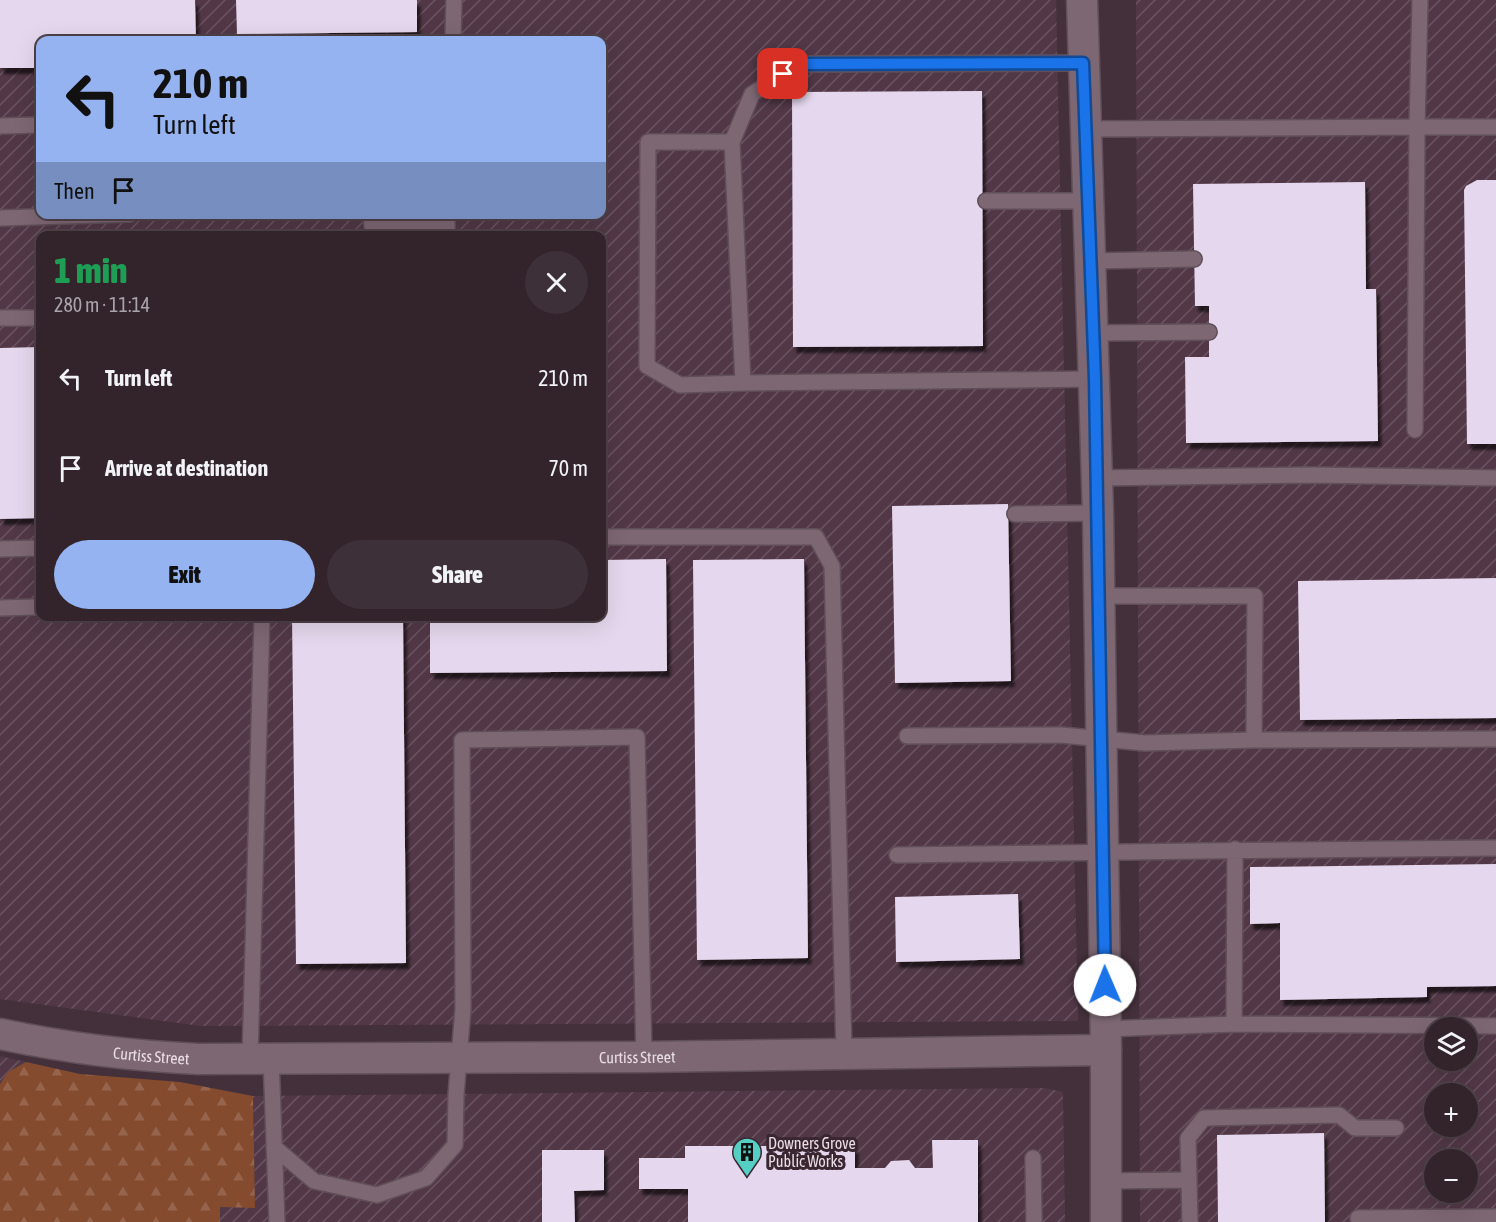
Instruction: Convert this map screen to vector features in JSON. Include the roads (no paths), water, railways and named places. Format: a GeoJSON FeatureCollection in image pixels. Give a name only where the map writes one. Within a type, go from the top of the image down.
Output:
{"type":"FeatureCollection","features":[{"type":"Feature","properties":{"kind":"street"},"geometry":{"type":"LineString","coordinates":[[1082,0],[1098,513],[1106,1040],[1106,1222]]}},
{"type":"Feature","properties":{"kind":"street","name":"Curtiss Street"},"geometry":{"type":"LineString","coordinates":[[0,1034],[49,1045],[145,1056],[260,1058],[644,1057],[844,1053],[1106,1040]]}},
{"type":"Feature","properties":{"kind":"lane"},"geometry":{"type":"LineString","coordinates":[[453,36],[454,0]]}},
{"type":"Feature","properties":{"kind":"lane"},"geometry":{"type":"LineString","coordinates":[[1415,430],[1420,0]]}},
{"type":"Feature","properties":{"kind":"lane"},"geometry":{"type":"LineString","coordinates":[[743,383],[732,142],[752,94],[799,64],[1083,63]]}},
{"type":"Feature","properties":{"kind":"lane"},"geometry":{"type":"LineString","coordinates":[[0,126],[36,125]]}},
{"type":"Feature","properties":{"kind":"lane"},"geometry":{"type":"LineString","coordinates":[[1086,129],[1496,127]]}},
{"type":"Feature","properties":{"kind":"lane"},"geometry":{"type":"LineString","coordinates":[[732,142],[648,142],[648,366],[680,385],[1095,379]]}},
{"type":"Feature","properties":{"kind":"lane"},"geometry":{"type":"LineString","coordinates":[[986,201],[1088,201]]}},
{"type":"Feature","properties":{"kind":"lane"},"geometry":{"type":"LineString","coordinates":[[0,218],[36,217]]}},
{"type":"Feature","properties":{"kind":"lane"},"geometry":{"type":"LineString","coordinates":[[371,219],[372,226],[447,228],[447,219]]}},
{"type":"Feature","properties":{"kind":"lane"},"geometry":{"type":"LineString","coordinates":[[1090,261],[1194,260]]}},
{"type":"Feature","properties":{"kind":"lane"},"geometry":{"type":"LineString","coordinates":[[0,318],[36,318]]}},
{"type":"Feature","properties":{"kind":"lane"},"geometry":{"type":"LineString","coordinates":[[1093,333],[1209,332]]}},
{"type":"Feature","properties":{"kind":"lane"},"geometry":{"type":"LineString","coordinates":[[1097,478],[1313,475],[1496,478]]}},
{"type":"Feature","properties":{"kind":"lane"},"geometry":{"type":"LineString","coordinates":[[1015,514],[1098,513]]}},
{"type":"Feature","properties":{"kind":"lane"},"geometry":{"type":"LineString","coordinates":[[606,537],[816,537],[832,566],[844,1053]]}},
{"type":"Feature","properties":{"kind":"lane"},"geometry":{"type":"LineString","coordinates":[[0,549],[36,548]]}},
{"type":"Feature","properties":{"kind":"lane"},"geometry":{"type":"LineString","coordinates":[[1099,596],[1255,596],[1254,740]]}},
{"type":"Feature","properties":{"kind":"lane"},"geometry":{"type":"LineString","coordinates":[[0,608],[34,607]]}},
{"type":"Feature","properties":{"kind":"lane"},"geometry":{"type":"LineString","coordinates":[[262,621],[260,1058],[274,1147],[277,1222]]}},
{"type":"Feature","properties":{"kind":"lane"},"geometry":{"type":"LineString","coordinates":[[907,736],[1061,735],[1144,743],[1496,739]]}},
{"type":"Feature","properties":{"kind":"lane"},"geometry":{"type":"LineString","coordinates":[[274,1147],[314,1181],[376,1195],[426,1178],[455,1145],[463,1009],[462,740],[638,737],[644,1057]]}},
{"type":"Feature","properties":{"kind":"lane"},"geometry":{"type":"LineString","coordinates":[[897,855],[1235,849],[1496,848]]}},
{"type":"Feature","properties":{"kind":"lane"},"geometry":{"type":"LineString","coordinates":[[1234,1024],[1235,849]]}},
{"type":"Feature","properties":{"kind":"lane"},"geometry":{"type":"LineString","coordinates":[[1106,1040],[1234,1024],[1496,1026]]}},
{"type":"Feature","properties":{"kind":"lane"},"geometry":{"type":"LineString","coordinates":[[1190,1222],[1188,1138],[1204,1118],[1339,1115],[1354,1128],[1396,1128]]}},
{"type":"Feature","properties":{"kind":"lane"},"geometry":{"type":"LineString","coordinates":[[1033,1158],[1034,1222]]}},
{"type":"Feature","properties":{"kind":"lane"},"geometry":{"type":"LineString","coordinates":[[1105,1181],[1189,1180]]}},
{"type":"Feature","properties":{"kind":"lane"},"geometry":{"type":"LineString","coordinates":[[1358,1218],[1496,1217]]}},
{"type":"Feature","properties":{"kind":"place","name":"Downers Grove Public Works"},"geometry":{"type":"Point","coordinates":[747,1178]}}]}
